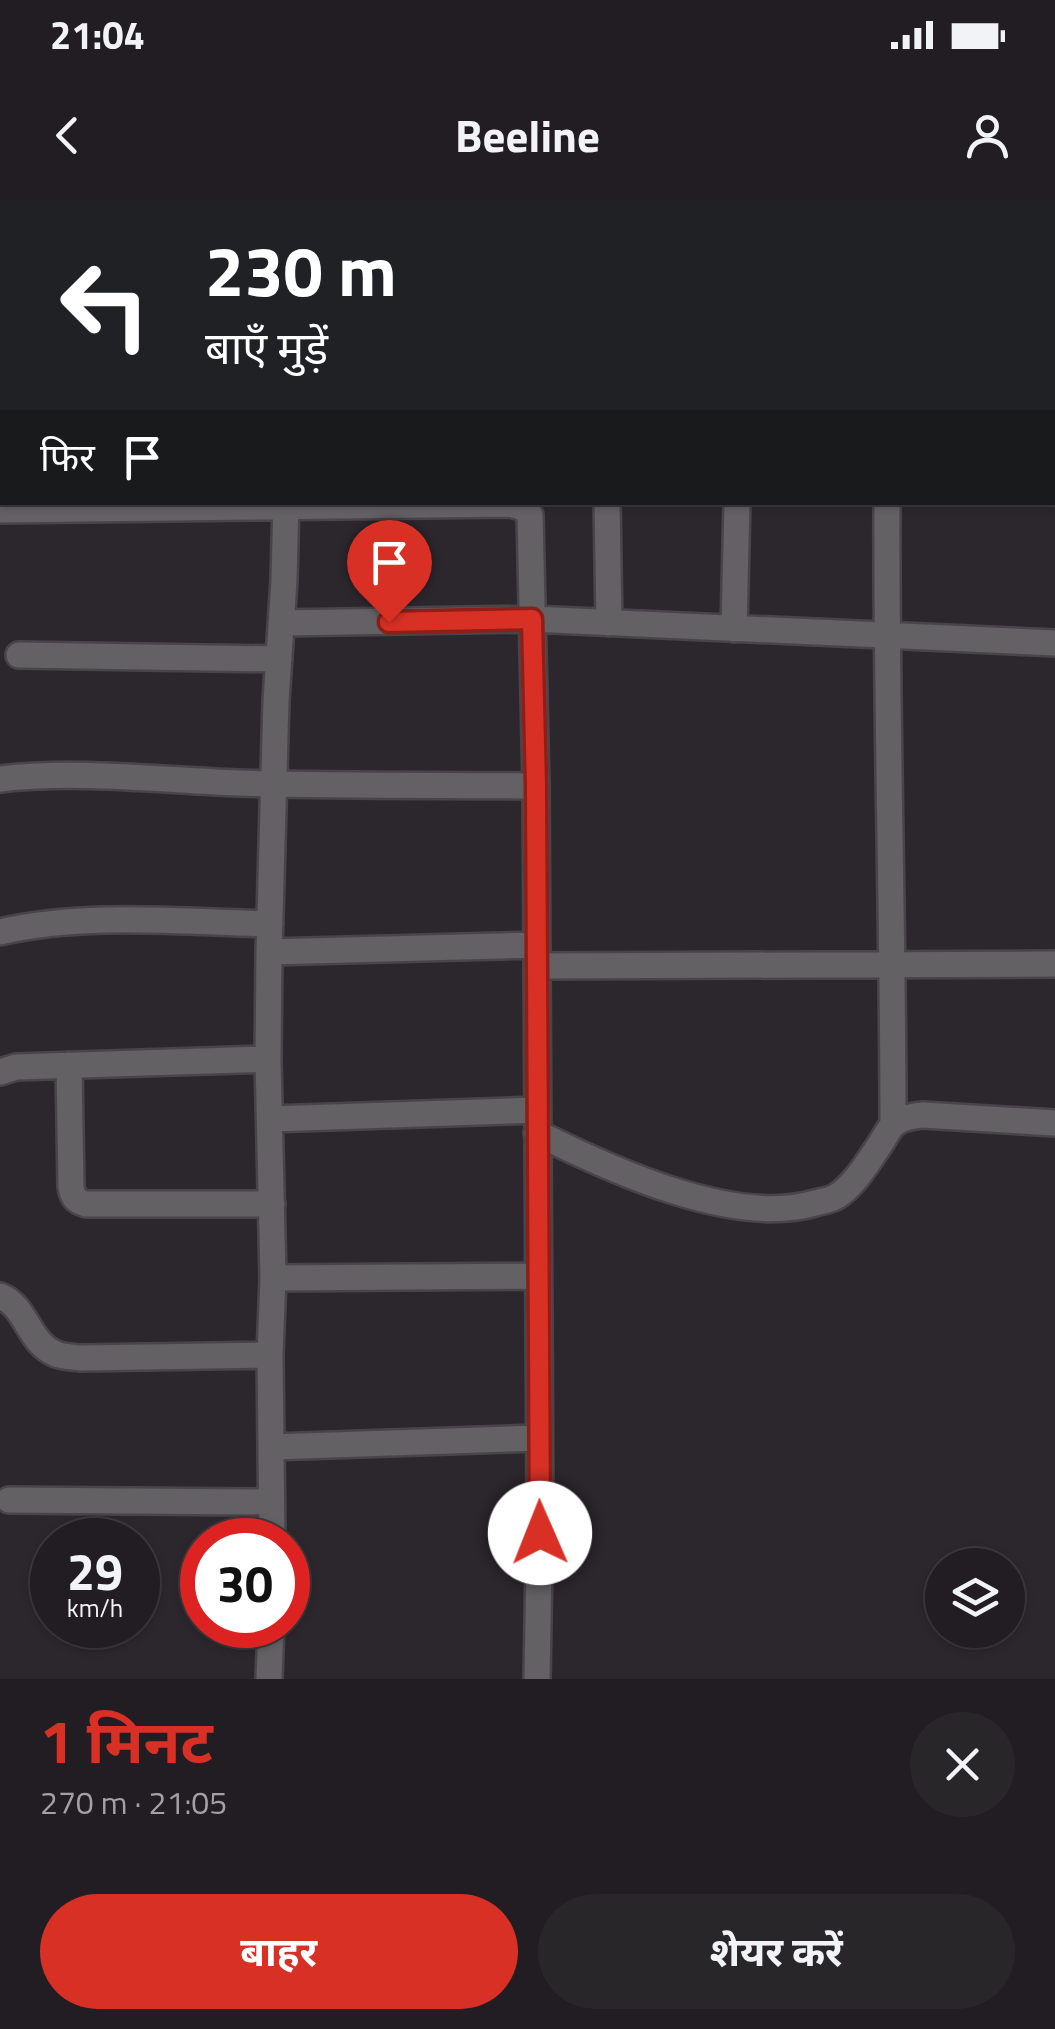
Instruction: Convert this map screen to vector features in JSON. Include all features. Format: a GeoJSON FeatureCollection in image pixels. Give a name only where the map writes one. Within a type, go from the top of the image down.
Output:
{"type":"FeatureCollection","features":[{"type":"Feature","properties":{"kind":"street"},"geometry":{"type":"LineString","coordinates":[[0,510],[286,505],[269,952],[271,1518]]}},
{"type":"Feature","properties":{"kind":"street"},"geometry":{"type":"LineString","coordinates":[[514,505],[530,515],[532,527],[540,1590],[537,1679]]}},
{"type":"Feature","properties":{"kind":"street"},"geometry":{"type":"LineString","coordinates":[[607,505],[609,623]]}},
{"type":"Feature","properties":{"kind":"street"},"geometry":{"type":"LineString","coordinates":[[734,629],[737,505]]}},
{"type":"Feature","properties":{"kind":"street"},"geometry":{"type":"LineString","coordinates":[[887,505],[893,1125]]}},
{"type":"Feature","properties":{"kind":"street"},"geometry":{"type":"LineString","coordinates":[[282,623],[532,619],[1055,643]]}},
{"type":"Feature","properties":{"kind":"street"},"geometry":{"type":"LineString","coordinates":[[19,655],[280,659]]}},
{"type":"Feature","properties":{"kind":"street"},"geometry":{"type":"LineString","coordinates":[[0,779],[74,776],[275,784],[536,786]]}},
{"type":"Feature","properties":{"kind":"street"},"geometry":{"type":"LineString","coordinates":[[0,932],[83,921],[270,924]]}},
{"type":"Feature","properties":{"kind":"street"},"geometry":{"type":"LineString","coordinates":[[269,952],[893,965],[1055,964]]}},
{"type":"Feature","properties":{"kind":"street"},"geometry":{"type":"LineString","coordinates":[[0,1072],[16,1067],[268,1059]]}},
{"type":"Feature","properties":{"kind":"street"},"geometry":{"type":"LineString","coordinates":[[69,1065],[70,1187],[78,1202],[272,1204]]}},
{"type":"Feature","properties":{"kind":"street"},"geometry":{"type":"LineString","coordinates":[[270,1119],[537,1121],[587,1158],[646,1181],[719,1202],[764,1209],[806,1205],[837,1196],[859,1174],[893,1125],[903,1118],[923,1114],[1055,1123]]}},
{"type":"Feature","properties":{"kind":"street"},"geometry":{"type":"LineString","coordinates":[[272,1278],[538,1276]]}},
{"type":"Feature","properties":{"kind":"street"},"geometry":{"type":"LineString","coordinates":[[0,1296],[16,1305],[40,1345],[58,1355],[270,1355]]}},
{"type":"Feature","properties":{"kind":"street"},"geometry":{"type":"LineString","coordinates":[[272,1447],[538,1438]]}},
{"type":"Feature","properties":{"kind":"street"},"geometry":{"type":"LineString","coordinates":[[8,1500],[271,1502]]}},
{"type":"Feature","properties":{"kind":"street"},"geometry":{"type":"LineString","coordinates":[[269,1679],[270,1648]]}},
{"type":"Feature","properties":{"kind":"route"},"geometry":{"type":"LineString","coordinates":[[389,622],[532,619],[540,1533]]}}]}
